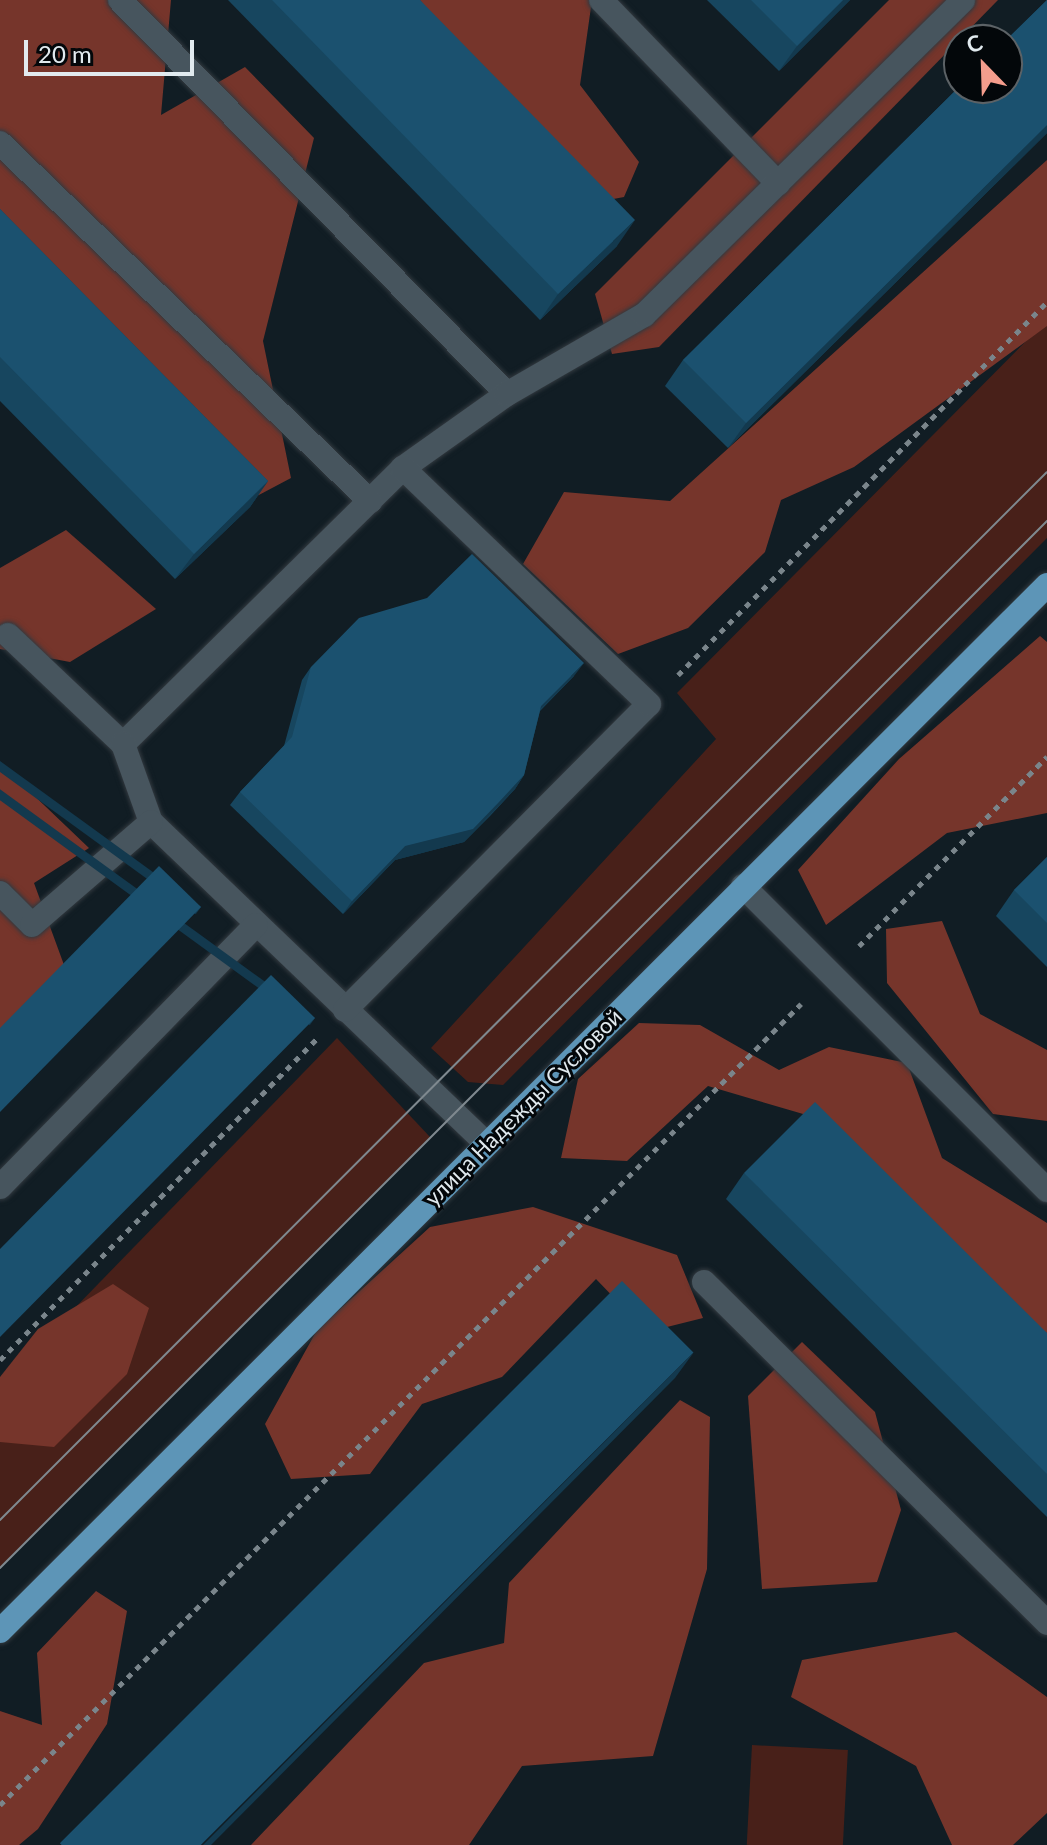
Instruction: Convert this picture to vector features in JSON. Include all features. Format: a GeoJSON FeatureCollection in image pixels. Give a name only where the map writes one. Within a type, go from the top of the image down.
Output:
{"type":"FeatureCollection","features":[{"type":"Feature","properties":{"kind":"main road","name":"улица Надежды Сусловой"},"geometry":{"type":"LineString","coordinates":[[0,1631],[1047,585]]}},
{"type":"Feature","properties":{"kind":"lane"},"geometry":{"type":"LineString","coordinates":[[120,0],[507,394]]}},
{"type":"Feature","properties":{"kind":"lane"},"geometry":{"type":"LineString","coordinates":[[601,0],[778,183]]}},
{"type":"Feature","properties":{"kind":"lane"},"geometry":{"type":"LineString","coordinates":[[123,744],[403,468],[507,394],[644,315],[963,0]]}},
{"type":"Feature","properties":{"kind":"lane"},"geometry":{"type":"LineString","coordinates":[[0,143],[370,501]]}},
{"type":"Feature","properties":{"kind":"lane"},"geometry":{"type":"LineString","coordinates":[[345,1010],[649,704],[403,468]]}},
{"type":"Feature","properties":{"kind":"lane"},"geometry":{"type":"LineString","coordinates":[[8,635],[123,744],[151,822],[487,1144]]}},
{"type":"Feature","properties":{"kind":"lane"},"geometry":{"type":"LineString","coordinates":[[0,893],[32,925],[151,822]]}},
{"type":"Feature","properties":{"kind":"lane"},"geometry":{"type":"LineString","coordinates":[[743,886],[1047,1190]]}},
{"type":"Feature","properties":{"kind":"lane"},"geometry":{"type":"LineString","coordinates":[[0,1187],[256,925]]}},
{"type":"Feature","properties":{"kind":"lane"},"geometry":{"type":"LineString","coordinates":[[704,1282],[1047,1623]]}},
{"type":"Feature","properties":{"kind":"path"},"geometry":{"type":"LineString","coordinates":[[649,704],[1047,302]]}},
{"type":"Feature","properties":{"kind":"path"},"geometry":{"type":"LineString","coordinates":[[0,1805],[1047,757]]}},
{"type":"Feature","properties":{"kind":"path"},"geometry":{"type":"LineString","coordinates":[[0,1360],[345,1010]]}},
{"type":"Feature","properties":{"kind":"shaded area"},"geometry":{"type":"Polygon","coordinates":[[[0,0],[171,0],[161,115],[245,67],[314,138],[263,341],[291,478],[257,496],[0,222],[0,0]]]}},
{"type":"Feature","properties":{"kind":"shaded area"},"geometry":{"type":"Polygon","coordinates":[[[398,0],[592,0],[580,85],[639,162],[624,197],[592,203],[398,0]]]}},
{"type":"Feature","properties":{"kind":"shaded area"},"geometry":{"type":"Polygon","coordinates":[[[889,0],[998,0],[975,24],[943,24],[943,56],[659,347],[612,354],[595,294],[889,0]]]}},
{"type":"Feature","properties":{"kind":"shaded area"},"geometry":{"type":"Polygon","coordinates":[[[1047,160],[1047,326],[854,467],[781,500],[765,552],[688,628],[618,654],[523,564],[564,492],[670,501],[1047,160]]]}},
{"type":"Feature","properties":{"kind":"shaded area"},"geometry":{"type":"Polygon","coordinates":[[[1047,320],[1047,538],[503,1085],[468,1082],[431,1048],[716,739],[677,693],[1047,320]]]}},
{"type":"Feature","properties":{"kind":"shaded area"},"geometry":{"type":"Polygon","coordinates":[[[66,530],[156,609],[70,662],[0,649],[0,568],[66,530]]]}},
{"type":"Feature","properties":{"kind":"shaded area"},"geometry":{"type":"Polygon","coordinates":[[[1040,636],[1047,642],[1047,813],[947,833],[826,925],[798,870],[899,759],[1040,636]]]}},
{"type":"Feature","properties":{"kind":"shaded area"},"geometry":{"type":"Polygon","coordinates":[[[0,763],[89,848],[34,883],[71,984],[0,1050],[0,763]]]}},
{"type":"Feature","properties":{"kind":"shaded area"},"geometry":{"type":"Polygon","coordinates":[[[942,921],[980,1014],[1047,1050],[1047,1121],[993,1114],[887,983],[886,929],[942,921]]]}},
{"type":"Feature","properties":{"kind":"shaded area"},"geometry":{"type":"Polygon","coordinates":[[[639,1023],[700,1025],[779,1070],[829,1047],[907,1063],[942,1158],[1047,1223],[1047,1357],[810,1116],[708,1086],[627,1161],[561,1158],[578,1079],[639,1023]]]}},
{"type":"Feature","properties":{"kind":"shaded area"},"geometry":{"type":"Polygon","coordinates":[[[337,1038],[430,1137],[0,1567],[0,1385],[337,1038]]]}},
{"type":"Feature","properties":{"kind":"shaded area"},"geometry":{"type":"Polygon","coordinates":[[[533,1207],[677,1255],[703,1318],[647,1332],[596,1279],[502,1377],[422,1404],[370,1474],[291,1479],[265,1424],[317,1330],[430,1227],[533,1207]]]}},
{"type":"Feature","properties":{"kind":"shaded area"},"geometry":{"type":"Polygon","coordinates":[[[113,1284],[149,1308],[127,1374],[54,1447],[0,1442],[0,1377],[38,1329],[113,1284]]]}},
{"type":"Feature","properties":{"kind":"shaded area"},"geometry":{"type":"Polygon","coordinates":[[[802,1342],[875,1412],[901,1510],[877,1582],[762,1589],[748,1396],[802,1342]]]}},
{"type":"Feature","properties":{"kind":"shaded area"},"geometry":{"type":"Polygon","coordinates":[[[680,1400],[710,1417],[707,1569],[653,1756],[522,1766],[469,1845],[251,1845],[424,1663],[504,1643],[509,1583],[680,1400]]]}},
{"type":"Feature","properties":{"kind":"shaded area"},"geometry":{"type":"Polygon","coordinates":[[[96,1591],[127,1611],[107,1724],[38,1829],[19,1845],[0,1845],[0,1711],[42,1725],[37,1653],[96,1591]]]}},
{"type":"Feature","properties":{"kind":"shaded area"},"geometry":{"type":"Polygon","coordinates":[[[956,1632],[1047,1697],[1047,1813],[1013,1845],[952,1845],[916,1766],[791,1697],[802,1660],[956,1632]]]}},
{"type":"Feature","properties":{"kind":"shaded area"},"geometry":{"type":"Polygon","coordinates":[[[752,1745],[848,1750],[843,1845],[747,1845],[752,1745]]]}},
{"type":"Feature","properties":{"kind":"building"},"geometry":{"type":"Polygon","coordinates":[[[272,0],[420,0],[635,220],[558,294],[272,0]]]}},
{"type":"Feature","properties":{"kind":"building"},"geometry":{"type":"Polygon","coordinates":[[[751,0],[843,0],[797,46],[751,0]]]}},
{"type":"Feature","properties":{"kind":"building"},"geometry":{"type":"Polygon","coordinates":[[[1047,0],[1047,125],[746,423],[683,360],[943,103],[1023,104],[1022,24],[1047,0]]]}},
{"type":"Feature","properties":{"kind":"building"},"geometry":{"type":"Polygon","coordinates":[[[0,209],[268,481],[194,554],[0,357],[0,209]]]}},
{"type":"Feature","properties":{"kind":"building"},"geometry":{"type":"Polygon","coordinates":[[[472,554],[584,663],[541,706],[524,775],[473,829],[405,846],[352,901],[240,792],[292,737],[311,667],[359,618],[427,598],[472,554]]]}},
{"type":"Feature","properties":{"kind":"building"},"geometry":{"type":"Polygon","coordinates":[[[1047,857],[1047,923],[1014,890],[1047,857]]]}},
{"type":"Feature","properties":{"kind":"building"},"geometry":{"type":"Polygon","coordinates":[[[159,866],[201,907],[0,1112],[0,1028],[159,866]]]}},
{"type":"Feature","properties":{"kind":"building"},"geometry":{"type":"Polygon","coordinates":[[[271,975],[315,1018],[0,1337],[0,1249],[271,975]]]}},
{"type":"Feature","properties":{"kind":"building"},"geometry":{"type":"Polygon","coordinates":[[[815,1102],[1047,1333],[1047,1474],[744,1173],[815,1102]]]}},
{"type":"Feature","properties":{"kind":"building"},"geometry":{"type":"Polygon","coordinates":[[[622,1281],[693,1352],[201,1845],[60,1843],[622,1281]]]}},
{"type":"Feature","properties":{"kind":"tram line"},"geometry":{"type":"LineString","coordinates":[[0,1520],[1047,472]]}},
{"type":"Feature","properties":{"kind":"tram line"},"geometry":{"type":"LineString","coordinates":[[0,1568],[1047,521]]}}]}
